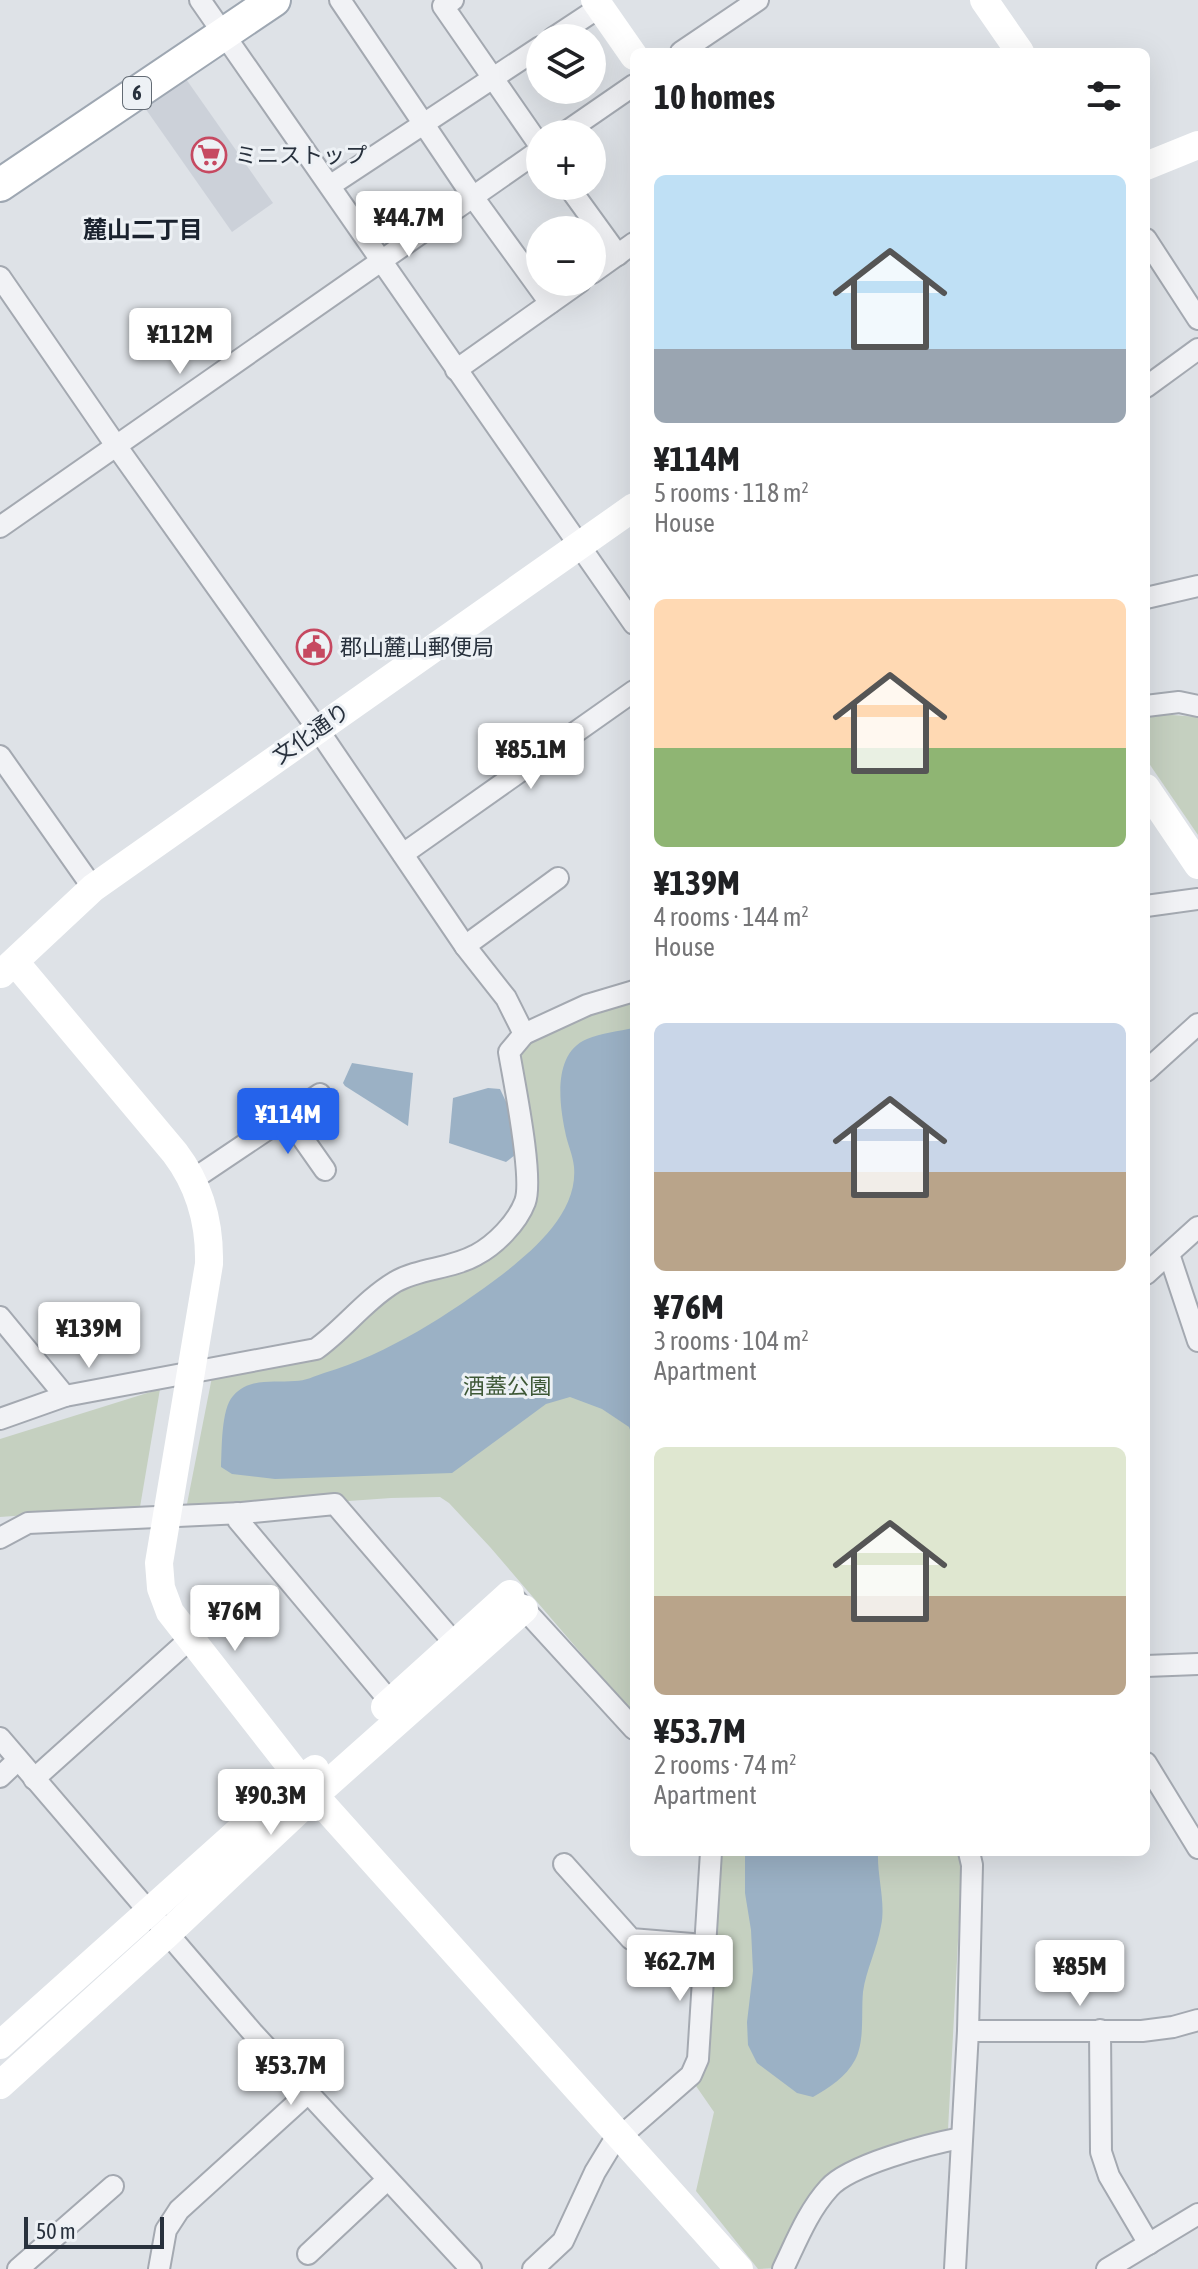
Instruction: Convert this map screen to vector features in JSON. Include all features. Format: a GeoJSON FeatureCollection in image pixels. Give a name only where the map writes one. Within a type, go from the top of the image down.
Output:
{"type":"FeatureCollection","features":[{"type":"Feature","properties":{"kind":"main road","name":"6"},"geometry":{"type":"LineString","coordinates":[[0,185],[274,0]]}},
{"type":"Feature","properties":{"kind":"street"},"geometry":{"type":"LineString","coordinates":[[200,0],[384,261],[456,370],[630,613]]}},
{"type":"Feature","properties":{"kind":"street"},"geometry":{"type":"LineString","coordinates":[[340,0],[473,197],[550,303]]}},
{"type":"Feature","properties":{"kind":"street"},"geometry":{"type":"LineString","coordinates":[[453,0],[443,6],[526,127]]}},
{"type":"Feature","properties":{"kind":"street"},"geometry":{"type":"LineString","coordinates":[[687,48],[758,0]]}},
{"type":"Feature","properties":{"kind":"street"},"geometry":{"type":"LineString","coordinates":[[984,0],[1017,48]]}},
{"type":"Feature","properties":{"kind":"street"},"geometry":{"type":"LineString","coordinates":[[571,24],[597,4],[630,50]]}},
{"type":"Feature","properties":{"kind":"street"},"geometry":{"type":"LineString","coordinates":[[331,185],[526,56]]}},
{"type":"Feature","properties":{"kind":"street"},"geometry":{"type":"LineString","coordinates":[[583,120],[630,88]]}},
{"type":"Feature","properties":{"kind":"street"},"geometry":{"type":"LineString","coordinates":[[1150,164],[1198,145]]}},
{"type":"Feature","properties":{"kind":"street"},"geometry":{"type":"LineString","coordinates":[[0,527],[384,261],[526,158]]}},
{"type":"Feature","properties":{"kind":"street"},"geometry":{"type":"LineString","coordinates":[[581,200],[626,249],[606,263]]}},
{"type":"Feature","properties":{"kind":"street"},"geometry":{"type":"LineString","coordinates":[[1152,262],[1198,319]]}},
{"type":"Feature","properties":{"kind":"street"},"geometry":{"type":"LineString","coordinates":[[0,277],[317,728],[465,946],[506,998],[524,1034]]}},
{"type":"Feature","properties":{"kind":"street"},"geometry":{"type":"LineString","coordinates":[[456,370],[560,296]]}},
{"type":"Feature","properties":{"kind":"street"},"geometry":{"type":"LineString","coordinates":[[1150,384],[1198,349]]}},
{"type":"Feature","properties":{"kind":"street","name":"文化通り"},"geometry":{"type":"LineString","coordinates":[[7,968],[93,888],[630,510]]}},
{"type":"Feature","properties":{"kind":"street"},"geometry":{"type":"LineString","coordinates":[[1150,597],[1198,586]]}},
{"type":"Feature","properties":{"kind":"street"},"geometry":{"type":"LineString","coordinates":[[403,854],[630,694]]}},
{"type":"Feature","properties":{"kind":"street"},"geometry":{"type":"LineString","coordinates":[[1150,706],[1179,702],[1198,706]]}},
{"type":"Feature","properties":{"kind":"street"},"geometry":{"type":"LineString","coordinates":[[0,756],[93,888]]}},
{"type":"Feature","properties":{"kind":"street"},"geometry":{"type":"LineString","coordinates":[[1150,794],[1198,865]]}},
{"type":"Feature","properties":{"kind":"street"},"geometry":{"type":"LineString","coordinates":[[465,946],[558,878]]}},
{"type":"Feature","properties":{"kind":"street"},"geometry":{"type":"LineString","coordinates":[[1150,905],[1198,899]]}},
{"type":"Feature","properties":{"kind":"street"},"geometry":{"type":"LineString","coordinates":[[7,968],[167,1142],[192,1180],[205,1211],[210,1250],[193,1373],[159,1563],[161,1588],[170,1612],[308,1787],[739,2269]]}},
{"type":"Feature","properties":{"kind":"street"},"geometry":{"type":"LineString","coordinates":[[0,1419],[65,1396],[316,1349],[397,1281],[475,1256],[500,1238],[526,1201],[526,1163],[509,1052],[524,1034],[587,1005],[630,992]]}},
{"type":"Feature","properties":{"kind":"street"},"geometry":{"type":"LineString","coordinates":[[1150,1067],[1198,1024]]}},
{"type":"Feature","properties":{"kind":"street"},"geometry":{"type":"LineString","coordinates":[[192,1180],[320,1094]]}},
{"type":"Feature","properties":{"kind":"street"},"geometry":{"type":"LineString","coordinates":[[287,1116],[325,1170]]}},
{"type":"Feature","properties":{"kind":"street"},"geometry":{"type":"LineString","coordinates":[[1150,1271],[1198,1227]]}},
{"type":"Feature","properties":{"kind":"street"},"geometry":{"type":"LineString","coordinates":[[1169,1254],[1198,1341]]}},
{"type":"Feature","properties":{"kind":"street"},"geometry":{"type":"LineString","coordinates":[[0,1317],[65,1396]]}},
{"type":"Feature","properties":{"kind":"street"},"geometry":{"type":"LineString","coordinates":[[0,1538],[28,1523],[165,1518],[335,1504],[462,1651]]}},
{"type":"Feature","properties":{"kind":"street"},"geometry":{"type":"LineString","coordinates":[[238,1513],[238,1520],[397,1710]]}},
{"type":"Feature","properties":{"kind":"street"},"geometry":{"type":"LineString","coordinates":[[0,2085],[167,1934],[308,1787],[320,1767],[397,1710],[517,1601],[630,1725]]}},
{"type":"Feature","properties":{"kind":"street"},"geometry":{"type":"LineString","coordinates":[[34,1779],[190,1639]]}},
{"type":"Feature","properties":{"kind":"street"},"geometry":{"type":"LineString","coordinates":[[1150,1666],[1198,1664]]}},
{"type":"Feature","properties":{"kind":"street"},"geometry":{"type":"LineString","coordinates":[[0,1738],[147,1912],[308,2093],[471,2269]]}},
{"type":"Feature","properties":{"kind":"street"},"geometry":{"type":"LineString","coordinates":[[0,1777],[18,1760]]}},
{"type":"Feature","properties":{"kind":"street"},"geometry":{"type":"LineString","coordinates":[[1150,1770],[1198,1848]]}},
{"type":"Feature","properties":{"kind":"street"},"geometry":{"type":"LineString","coordinates":[[41,2049],[10,2036],[286,1789],[308,1787]]}},
{"type":"Feature","properties":{"kind":"street"},"geometry":{"type":"LineString","coordinates":[[533,2269],[563,2241],[601,2161],[621,2138],[691,2075],[698,2059],[711,1856]]}},
{"type":"Feature","properties":{"kind":"street"},"geometry":{"type":"LineString","coordinates":[[955,2269],[968,2031],[970,1856]]}},
{"type":"Feature","properties":{"kind":"street"},"geometry":{"type":"LineString","coordinates":[[564,1864],[631,1939],[704,1945]]}},
{"type":"Feature","properties":{"kind":"street"},"geometry":{"type":"LineString","coordinates":[[968,2031],[1163,2029],[1198,2020]]}},
{"type":"Feature","properties":{"kind":"street"},"geometry":{"type":"LineString","coordinates":[[1100,2030],[1101,2152],[1109,2176],[1149,2244]]}},
{"type":"Feature","properties":{"kind":"street"},"geometry":{"type":"LineString","coordinates":[[159,2269],[166,2230],[179,2210],[308,2093]]}},
{"type":"Feature","properties":{"kind":"street"},"geometry":{"type":"LineString","coordinates":[[783,2269],[817,2203],[840,2178],[896,2156],[961,2138]]}},
{"type":"Feature","properties":{"kind":"street"},"geometry":{"type":"LineString","coordinates":[[308,2254],[387,2180]]}},
{"type":"Feature","properties":{"kind":"street"},"geometry":{"type":"LineString","coordinates":[[18,2269],[113,2186]]}},
{"type":"Feature","properties":{"kind":"street"},"geometry":{"type":"LineString","coordinates":[[1107,2269],[1198,2214]]}},
{"type":"Feature","properties":{"kind":"shaded area","name":"ミニストップ"},"geometry":{"type":"Polygon","coordinates":[[[186,79],[273,203],[232,232],[145,108],[186,79]]]}},
{"type":"Feature","properties":{"kind":"green space"},"geometry":{"type":"Polygon","coordinates":[[[1150,716],[1198,717],[1198,835],[1150,765],[1150,716]]]}},
{"type":"Feature","properties":{"kind":"green space","name":"酒蓋公園"},"geometry":{"type":"Polygon","coordinates":[[[630,1000],[630,1710],[490,1547],[440,1497],[193,1512],[187,1504],[212,1377],[316,1359],[391,1292],[500,1244],[535,1206],[520,1055],[532,1039],[580,1014],[630,1000]]]}},
{"type":"Feature","properties":{"kind":"green space"},"geometry":{"type":"Polygon","coordinates":[[[160,1389],[140,1507],[0,1517],[0,1439],[160,1389]]]}},
{"type":"Feature","properties":{"kind":"green space"},"geometry":{"type":"Polygon","coordinates":[[[717,1856],[960,1856],[962,1865],[948,2130],[821,2183],[801,2209],[776,2268],[758,2269],[696,2191],[714,2112],[696,2086],[707,2053],[717,1856]]]}},
{"type":"Feature","properties":{"kind":"water"},"geometry":{"type":"Polygon","coordinates":[[[630,1029],[630,1430],[602,1409],[570,1397],[546,1404],[452,1473],[275,1479],[232,1474],[221,1467],[226,1410],[239,1390],[254,1383],[306,1379],[395,1344],[483,1289],[541,1241],[562,1214],[573,1183],[573,1162],[561,1106],[564,1067],[568,1055],[576,1046],[604,1034],[630,1029]]]}},
{"type":"Feature","properties":{"kind":"water"},"geometry":{"type":"Polygon","coordinates":[[[352,1063],[413,1073],[408,1126],[345,1086],[343,1083],[352,1063]]]}},
{"type":"Feature","properties":{"kind":"water"},"geometry":{"type":"Polygon","coordinates":[[[488,1088],[500,1089],[510,1110],[515,1155],[506,1162],[449,1143],[453,1098],[488,1088]]]}},
{"type":"Feature","properties":{"kind":"water"},"geometry":{"type":"Polygon","coordinates":[[[745,1856],[878,1856],[882,1917],[863,1992],[858,2052],[842,2077],[813,2097],[797,2093],[757,2063],[748,2045],[747,2022],[753,1971],[745,1893],[745,1856]]]}},
{"type":"Feature","properties":{"kind":"place","name":"ミニストップ"},"geometry":{"type":"Point","coordinates":[209,155]}},
{"type":"Feature","properties":{"kind":"place","name":"郡山麓山郵便局"},"geometry":{"type":"Point","coordinates":[314,647]}},
{"type":"Feature","properties":{"kind":"district","name":"麓山二丁目"},"geometry":{"type":"Point","coordinates":[143,230]}}]}
